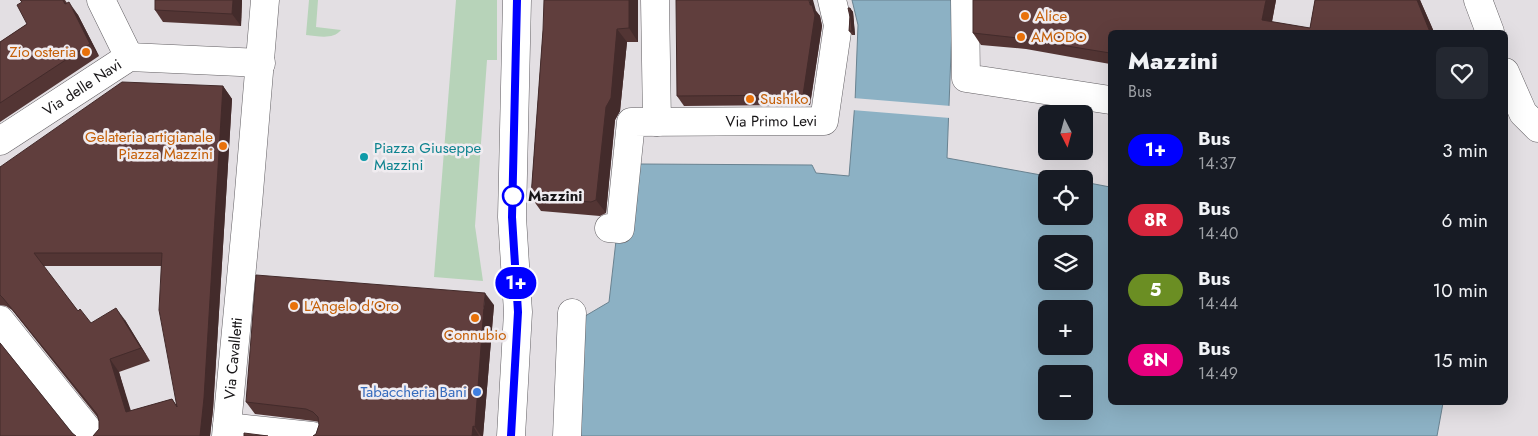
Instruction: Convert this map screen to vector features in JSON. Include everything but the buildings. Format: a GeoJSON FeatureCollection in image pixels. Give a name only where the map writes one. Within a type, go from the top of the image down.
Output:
{"type":"FeatureCollection","features":[{"type":"Feature","properties":{"kind":"street"},"geometry":{"type":"LineString","coordinates":[[101,0],[129,57]]}},
{"type":"Feature","properties":{"kind":"street"},"geometry":{"type":"LineString","coordinates":[[261,64],[265,0]]}},
{"type":"Feature","properties":{"kind":"street"},"geometry":{"type":"LineString","coordinates":[[511,436],[518,312],[512,217],[517,0]]}},
{"type":"Feature","properties":{"kind":"street"},"geometry":{"type":"LineString","coordinates":[[608,228],[620,229],[631,122],[657,122],[655,0]]}},
{"type":"Feature","properties":{"kind":"street","name":"Via Primo Levi"},"geometry":{"type":"LineString","coordinates":[[657,122],[824,121],[838,25],[832,0]]}},
{"type":"Feature","properties":{"kind":"street"},"geometry":{"type":"LineString","coordinates":[[965,0],[966,78],[1108,100]]}},
{"type":"Feature","properties":{"kind":"street"},"geometry":{"type":"LineString","coordinates":[[1478,0],[1489,30]]}},
{"type":"Feature","properties":{"kind":"street","name":"Via delle Navi"},"geometry":{"type":"LineString","coordinates":[[0,141],[129,57],[261,64]]}},
{"type":"Feature","properties":{"kind":"street","name":"Via Cavalletti"},"geometry":{"type":"LineString","coordinates":[[226,432],[261,64]]}},
{"type":"Feature","properties":{"kind":"street"},"geometry":{"type":"LineString","coordinates":[[1508,79],[1523,113],[1538,128]]}},
{"type":"Feature","properties":{"kind":"street"},"geometry":{"type":"LineString","coordinates":[[567,436],[572,313]]}},
{"type":"Feature","properties":{"kind":"street"},"geometry":{"type":"LineString","coordinates":[[0,320],[93,436]]}},
{"type":"Feature","properties":{"kind":"street"},"geometry":{"type":"LineString","coordinates":[[226,432],[312,436]]}},
{"type":"Feature","properties":{"kind":"green space"},"geometry":{"type":"Polygon","coordinates":[[[309,0],[318,0],[316,27],[341,30],[338,33],[330,36],[306,35],[309,0]]]}},
{"type":"Feature","properties":{"kind":"green space"},"geometry":{"type":"Polygon","coordinates":[[[456,0],[497,0],[497,60],[487,60],[475,226],[483,281],[434,277],[456,0]]]}},
{"type":"Feature","properties":{"kind":"water"},"geometry":{"type":"Polygon","coordinates":[[[852,0],[953,0],[947,158],[1038,174],[1038,225],[1093,225],[1093,184],[1108,187],[1108,405],[1443,405],[1437,436],[569,436],[575,322],[609,302],[617,232],[639,164],[812,165],[816,173],[849,176],[855,102],[858,25],[852,0]]]}},
{"type":"Feature","properties":{"kind":"pier"},"geometry":{"type":"Polygon","coordinates":[[[853,98],[951,106],[950,118],[852,110],[853,98]]]}},
{"type":"Feature","properties":{"kind":"bus line","name":"1+"},"geometry":{"type":"LineString","coordinates":[[511,436],[518,312],[512,217],[517,0]]}},
{"type":"Feature","properties":{"kind":"place","name":"Alice"},"geometry":{"type":"Point","coordinates":[1025,16]}},
{"type":"Feature","properties":{"kind":"place","name":"AMODO"},"geometry":{"type":"Point","coordinates":[1021,37]}},
{"type":"Feature","properties":{"kind":"place","name":"Zio osteria"},"geometry":{"type":"Point","coordinates":[86,52]}},
{"type":"Feature","properties":{"kind":"place","name":"Sushiko"},"geometry":{"type":"Point","coordinates":[750,99]}},
{"type":"Feature","properties":{"kind":"place","name":"Gelateria artigianale Piazza Mazzini"},"geometry":{"type":"Point","coordinates":[223,146]}},
{"type":"Feature","properties":{"kind":"place","name":"Piazza Giuseppe Mazzini"},"geometry":{"type":"Point","coordinates":[364,157]}},
{"type":"Feature","properties":{"kind":"place","name":"Mazzini"},"geometry":{"type":"Point","coordinates":[513,196]}},
{"type":"Feature","properties":{"kind":"place","name":"L'Angelo d'Oro"},"geometry":{"type":"Point","coordinates":[294,306]}},
{"type":"Feature","properties":{"kind":"place","name":"Connubio"},"geometry":{"type":"Point","coordinates":[475,318]}},
{"type":"Feature","properties":{"kind":"place","name":"Tabaccheria Bani"},"geometry":{"type":"Point","coordinates":[477,392]}}]}
